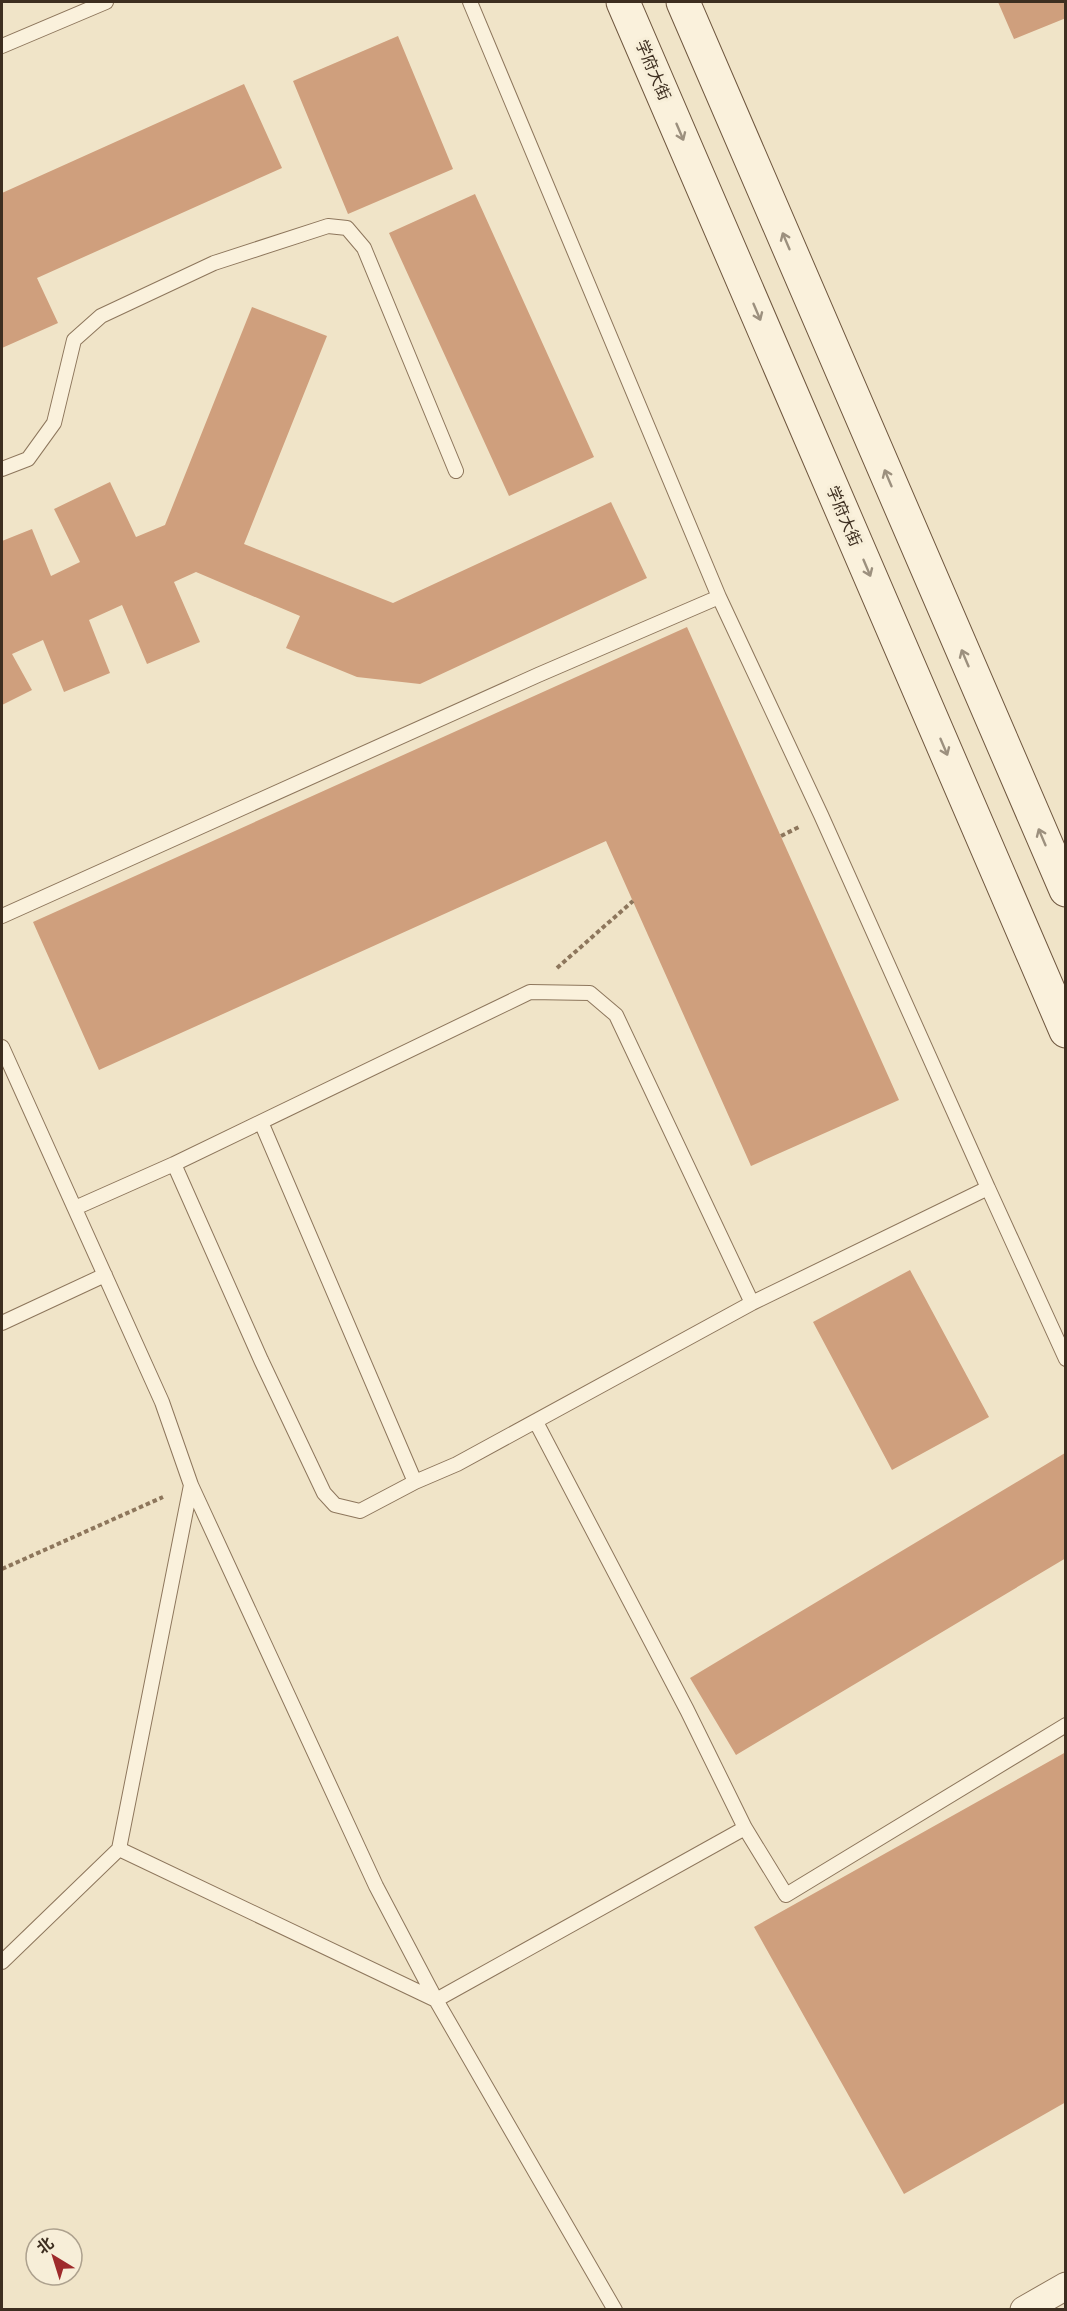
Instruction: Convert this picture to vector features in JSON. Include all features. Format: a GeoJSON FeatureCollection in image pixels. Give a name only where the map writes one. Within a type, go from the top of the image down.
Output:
{"type":"FeatureCollection","features":[{"type":"Feature","properties":{"kind":"main road","name":"学府大街"},"geometry":{"type":"LineString","coordinates":[[623,2],[1065,1031]]}},
{"type":"Feature","properties":{"kind":"main road"},"geometry":{"type":"LineString","coordinates":[[683,2],[1065,890]]}},
{"type":"Feature","properties":{"kind":"street"},"geometry":{"type":"LineString","coordinates":[[1024,2310],[1065,2286]]}},
{"type":"Feature","properties":{"kind":"lane"},"geometry":{"type":"LineString","coordinates":[[2,46],[106,2]]}},
{"type":"Feature","properties":{"kind":"lane"},"geometry":{"type":"LineString","coordinates":[[470,2],[719,597],[821,815],[1065,1359]]}},
{"type":"Feature","properties":{"kind":"lane"},"geometry":{"type":"LineString","coordinates":[[2,469],[28,459],[54,423],[74,340],[101,316],[214,263],[328,226],[347,228],[364,248],[456,471]]}},
{"type":"Feature","properties":{"kind":"lane"},"geometry":{"type":"LineString","coordinates":[[2,916],[538,675],[719,597]]}},
{"type":"Feature","properties":{"kind":"lane"},"geometry":{"type":"LineString","coordinates":[[75,1208],[174,1164],[530,992],[590,993],[616,1015],[752,1303]]}},
{"type":"Feature","properties":{"kind":"lane"},"geometry":{"type":"LineString","coordinates":[[2,1047],[162,1402],[191,1485],[376,1886],[436,2000],[615,2310]]}},
{"type":"Feature","properties":{"kind":"lane"},"geometry":{"type":"LineString","coordinates":[[261,1122],[415,1482]]}},
{"type":"Feature","properties":{"kind":"lane"},"geometry":{"type":"LineString","coordinates":[[174,1164],[261,1360],[324,1493],[335,1505],[360,1510],[457,1464],[752,1303],[988,1188]]}},
{"type":"Feature","properties":{"kind":"lane"},"geometry":{"type":"LineString","coordinates":[[2,1323],[105,1275]]}},
{"type":"Feature","properties":{"kind":"lane"},"geometry":{"type":"LineString","coordinates":[[536,1422],[745,1828],[786,1895],[1065,1725]]}},
{"type":"Feature","properties":{"kind":"lane"},"geometry":{"type":"LineString","coordinates":[[2,1962],[118,1849],[191,1485]]}},
{"type":"Feature","properties":{"kind":"lane"},"geometry":{"type":"LineString","coordinates":[[436,2000],[745,1828]]}},
{"type":"Feature","properties":{"kind":"lane"},"geometry":{"type":"LineString","coordinates":[[118,1849],[436,2000]]}},
{"type":"Feature","properties":{"kind":"path"},"geometry":{"type":"LineString","coordinates":[[530,992],[633,901]]}},
{"type":"Feature","properties":{"kind":"path"},"geometry":{"type":"LineString","coordinates":[[2,1569],[191,1485]]}},
{"type":"Feature","properties":{"kind":"building"},"geometry":{"type":"Polygon","coordinates":[[[998,2],[1066,2],[1066,18],[1014,39],[998,2]]]}},
{"type":"Feature","properties":{"kind":"building"},"geometry":{"type":"Polygon","coordinates":[[[398,36],[453,169],[348,214],[293,81],[398,36]]]}},
{"type":"Feature","properties":{"kind":"building"},"geometry":{"type":"Polygon","coordinates":[[[244,84],[282,168],[37,278],[58,323],[2,348],[2,193],[244,84]]]}},
{"type":"Feature","properties":{"kind":"building"},"geometry":{"type":"Polygon","coordinates":[[[475,194],[594,457],[509,496],[389,233],[475,194]]]}},
{"type":"Feature","properties":{"kind":"building"},"geometry":{"type":"Polygon","coordinates":[[[252,307],[327,336],[244,544],[393,603],[611,502],[647,578],[420,684],[357,677],[286,648],[300,616],[196,572],[174,582],[200,642],[147,664],[122,605],[89,620],[110,673],[64,692],[43,640],[12,654],[32,690],[2,705],[2,541],[32,529],[51,576],[80,562],[54,509],[110,482],[136,537],[165,525],[252,307]]]}},
{"type":"Feature","properties":{"kind":"building"},"geometry":{"type":"Polygon","coordinates":[[[687,627],[899,1100],[751,1166],[606,841],[99,1070],[33,922],[687,627]]]}},
{"type":"Feature","properties":{"kind":"building"},"geometry":{"type":"Polygon","coordinates":[[[910,1270],[989,1417],[892,1470],[813,1322],[910,1270]]]}},
{"type":"Feature","properties":{"kind":"building"},"geometry":{"type":"Polygon","coordinates":[[[1065,1453],[1066,1558],[736,1755],[690,1678],[1065,1453]]]}},
{"type":"Feature","properties":{"kind":"building"},"geometry":{"type":"Polygon","coordinates":[[[1066,1752],[1066,2102],[904,2194],[754,1927],[1066,1752]]]}}]}
